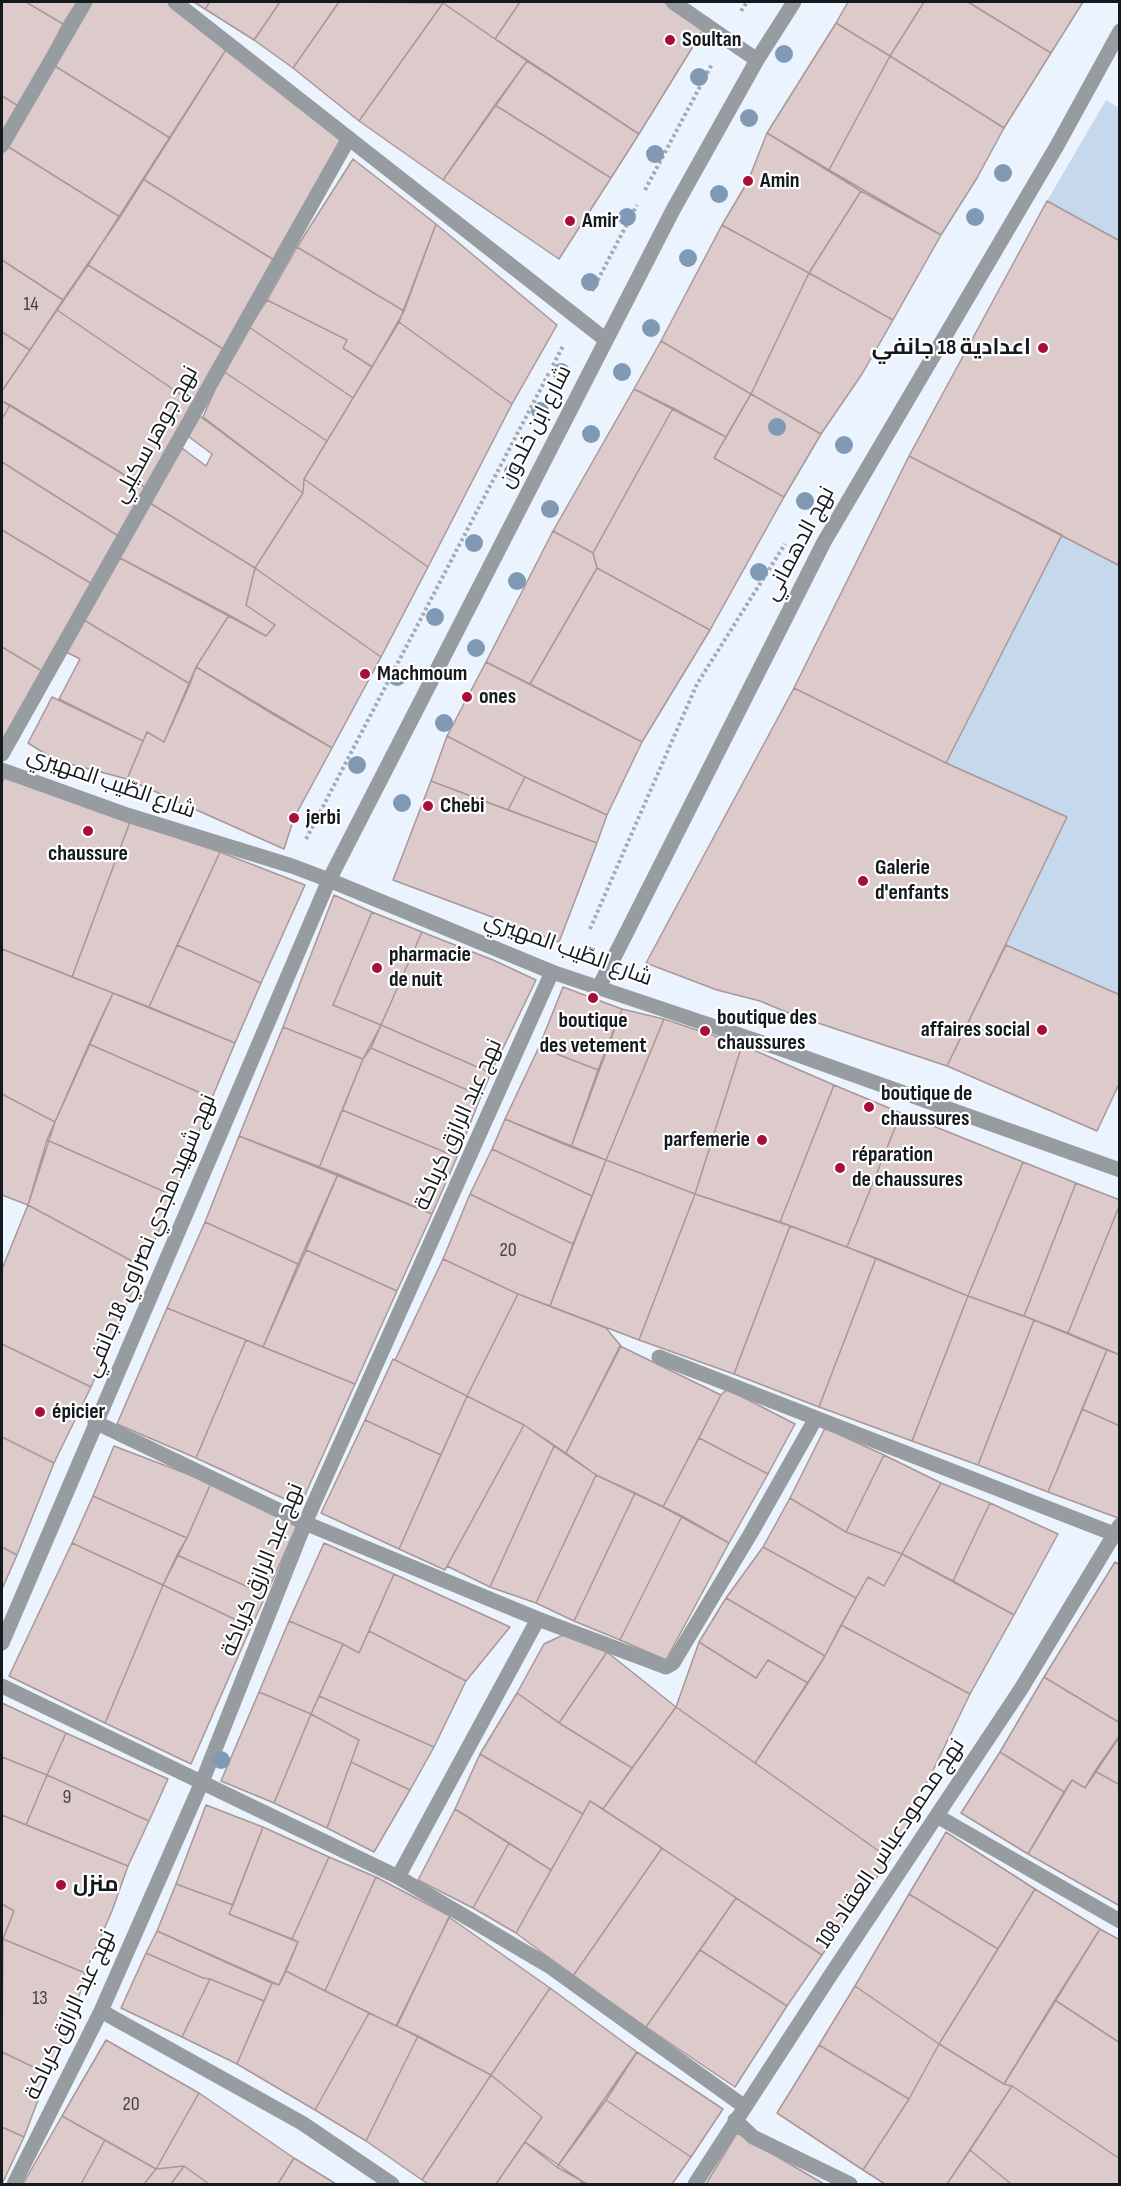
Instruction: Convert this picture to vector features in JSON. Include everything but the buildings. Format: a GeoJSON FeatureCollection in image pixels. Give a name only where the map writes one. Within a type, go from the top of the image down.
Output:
{"type":"FeatureCollection","features":[{"type":"Feature","properties":{"kind":"street"},"geometry":{"type":"LineString","coordinates":[[2,145],[85,2]]}},
{"type":"Feature","properties":{"kind":"street"},"geometry":{"type":"LineString","coordinates":[[175,2],[606,340]]}},
{"type":"Feature","properties":{"kind":"street"},"geometry":{"type":"LineString","coordinates":[[673,2],[757,60]]}},
{"type":"Feature","properties":{"kind":"street","name":"شارع ابن خلدون"},"geometry":{"type":"LineString","coordinates":[[329,880],[674,210],[757,60],[794,2]]}},
{"type":"Feature","properties":{"kind":"street","name":"نهج الدهماني"},"geometry":{"type":"LineString","coordinates":[[599,987],[824,542],[1063,135],[1114,56],[1119,31]]}},
{"type":"Feature","properties":{"kind":"street","name":"نهج جوهر سكيلي"},"geometry":{"type":"LineString","coordinates":[[2,754],[349,138]]}},
{"type":"Feature","properties":{"kind":"street","name":"شارع الطّيب المهيري"},"geometry":{"type":"LineString","coordinates":[[2,770],[128,815],[292,866],[552,972],[1119,1170]]}},
{"type":"Feature","properties":{"kind":"street","name":"نهج شهيد مجدي نصراوي 18 جانفي"},"geometry":{"type":"LineString","coordinates":[[2,1642],[329,880]]}},
{"type":"Feature","properties":{"kind":"street","name":"نهج عبد الرازق كرباكة"},"geometry":{"type":"LineString","coordinates":[[14,2184],[101,2012],[202,1782],[305,1523],[552,972]]}},
{"type":"Feature","properties":{"kind":"street"},"geometry":{"type":"LineString","coordinates":[[659,1357],[816,1418],[1117,1529]]}},
{"type":"Feature","properties":{"kind":"street"},"geometry":{"type":"LineString","coordinates":[[95,1422],[305,1523],[538,1619],[666,1666],[671,1665],[751,1533],[816,1418]]}},
{"type":"Feature","properties":{"kind":"street","name":"نهج محمودعباس العقاد 108"},"geometry":{"type":"LineString","coordinates":[[695,2184],[1021,1689],[1117,1529]]}},
{"type":"Feature","properties":{"kind":"street"},"geometry":{"type":"LineString","coordinates":[[398,1876],[538,1619]]}},
{"type":"Feature","properties":{"kind":"street"},"geometry":{"type":"LineString","coordinates":[[2,1686],[398,1876],[549,1966],[745,2107]]}},
{"type":"Feature","properties":{"kind":"street"},"geometry":{"type":"LineString","coordinates":[[938,1816],[1119,1921]]}},
{"type":"Feature","properties":{"kind":"street"},"geometry":{"type":"LineString","coordinates":[[101,2012],[302,2123],[392,2184]]}},
{"type":"Feature","properties":{"kind":"street"},"geometry":{"type":"LineString","coordinates":[[735,2120],[753,2137],[850,2184]]}},
{"type":"Feature","properties":{"kind":"path"},"geometry":{"type":"LineString","coordinates":[[644,192],[724,36],[747,2]]}},
{"type":"Feature","properties":{"kind":"path"},"geometry":{"type":"LineString","coordinates":[[292,866],[638,203]]}},
{"type":"Feature","properties":{"kind":"shaded area"},"geometry":{"type":"Polygon","coordinates":[[[1106,100],[1119,108],[1119,241],[1047,201],[1106,100]]]}},
{"type":"Feature","properties":{"kind":"shaded area"},"geometry":{"type":"Polygon","coordinates":[[[1062,535],[1119,566],[1119,995],[1006,945],[1067,817],[946,763],[1062,535]]]}},
{"type":"Feature","properties":{"kind":"place","name":"Soultan"},"geometry":{"type":"Point","coordinates":[670,40]}},
{"type":"Feature","properties":{"kind":"place","name":"Amin"},"geometry":{"type":"Point","coordinates":[748,181]}},
{"type":"Feature","properties":{"kind":"place","name":"Amir"},"geometry":{"type":"Point","coordinates":[570,221]}},
{"type":"Feature","properties":{"kind":"place","name":"اعدادية 18 جانفي"},"geometry":{"type":"Point","coordinates":[1043,348]}},
{"type":"Feature","properties":{"kind":"place","name":"Machmoum"},"geometry":{"type":"Point","coordinates":[365,674]}},
{"type":"Feature","properties":{"kind":"place","name":"ones"},"geometry":{"type":"Point","coordinates":[467,697]}},
{"type":"Feature","properties":{"kind":"place","name":"Chebi"},"geometry":{"type":"Point","coordinates":[428,806]}},
{"type":"Feature","properties":{"kind":"place","name":"jerbi"},"geometry":{"type":"Point","coordinates":[294,818]}},
{"type":"Feature","properties":{"kind":"place","name":"chaussure"},"geometry":{"type":"Point","coordinates":[88,831]}},
{"type":"Feature","properties":{"kind":"place","name":"Galerie d'enfants"},"geometry":{"type":"Point","coordinates":[863,881]}},
{"type":"Feature","properties":{"kind":"place","name":"pharmacie de nuit"},"geometry":{"type":"Point","coordinates":[377,968]}},
{"type":"Feature","properties":{"kind":"place","name":"boutique des vetement"},"geometry":{"type":"Point","coordinates":[593,998]}},
{"type":"Feature","properties":{"kind":"place","name":"affaires social"},"geometry":{"type":"Point","coordinates":[1042,1030]}},
{"type":"Feature","properties":{"kind":"place","name":"boutique des chaussures"},"geometry":{"type":"Point","coordinates":[705,1031]}},
{"type":"Feature","properties":{"kind":"place","name":"boutique de chaussures"},"geometry":{"type":"Point","coordinates":[869,1107]}},
{"type":"Feature","properties":{"kind":"place","name":"parfemerie"},"geometry":{"type":"Point","coordinates":[762,1140]}},
{"type":"Feature","properties":{"kind":"place","name":"réparation de chaussures"},"geometry":{"type":"Point","coordinates":[840,1168]}},
{"type":"Feature","properties":{"kind":"place","name":"épicier"},"geometry":{"type":"Point","coordinates":[40,1412]}},
{"type":"Feature","properties":{"kind":"place","name":"منزل"},"geometry":{"type":"Point","coordinates":[61,1885]}}]}
